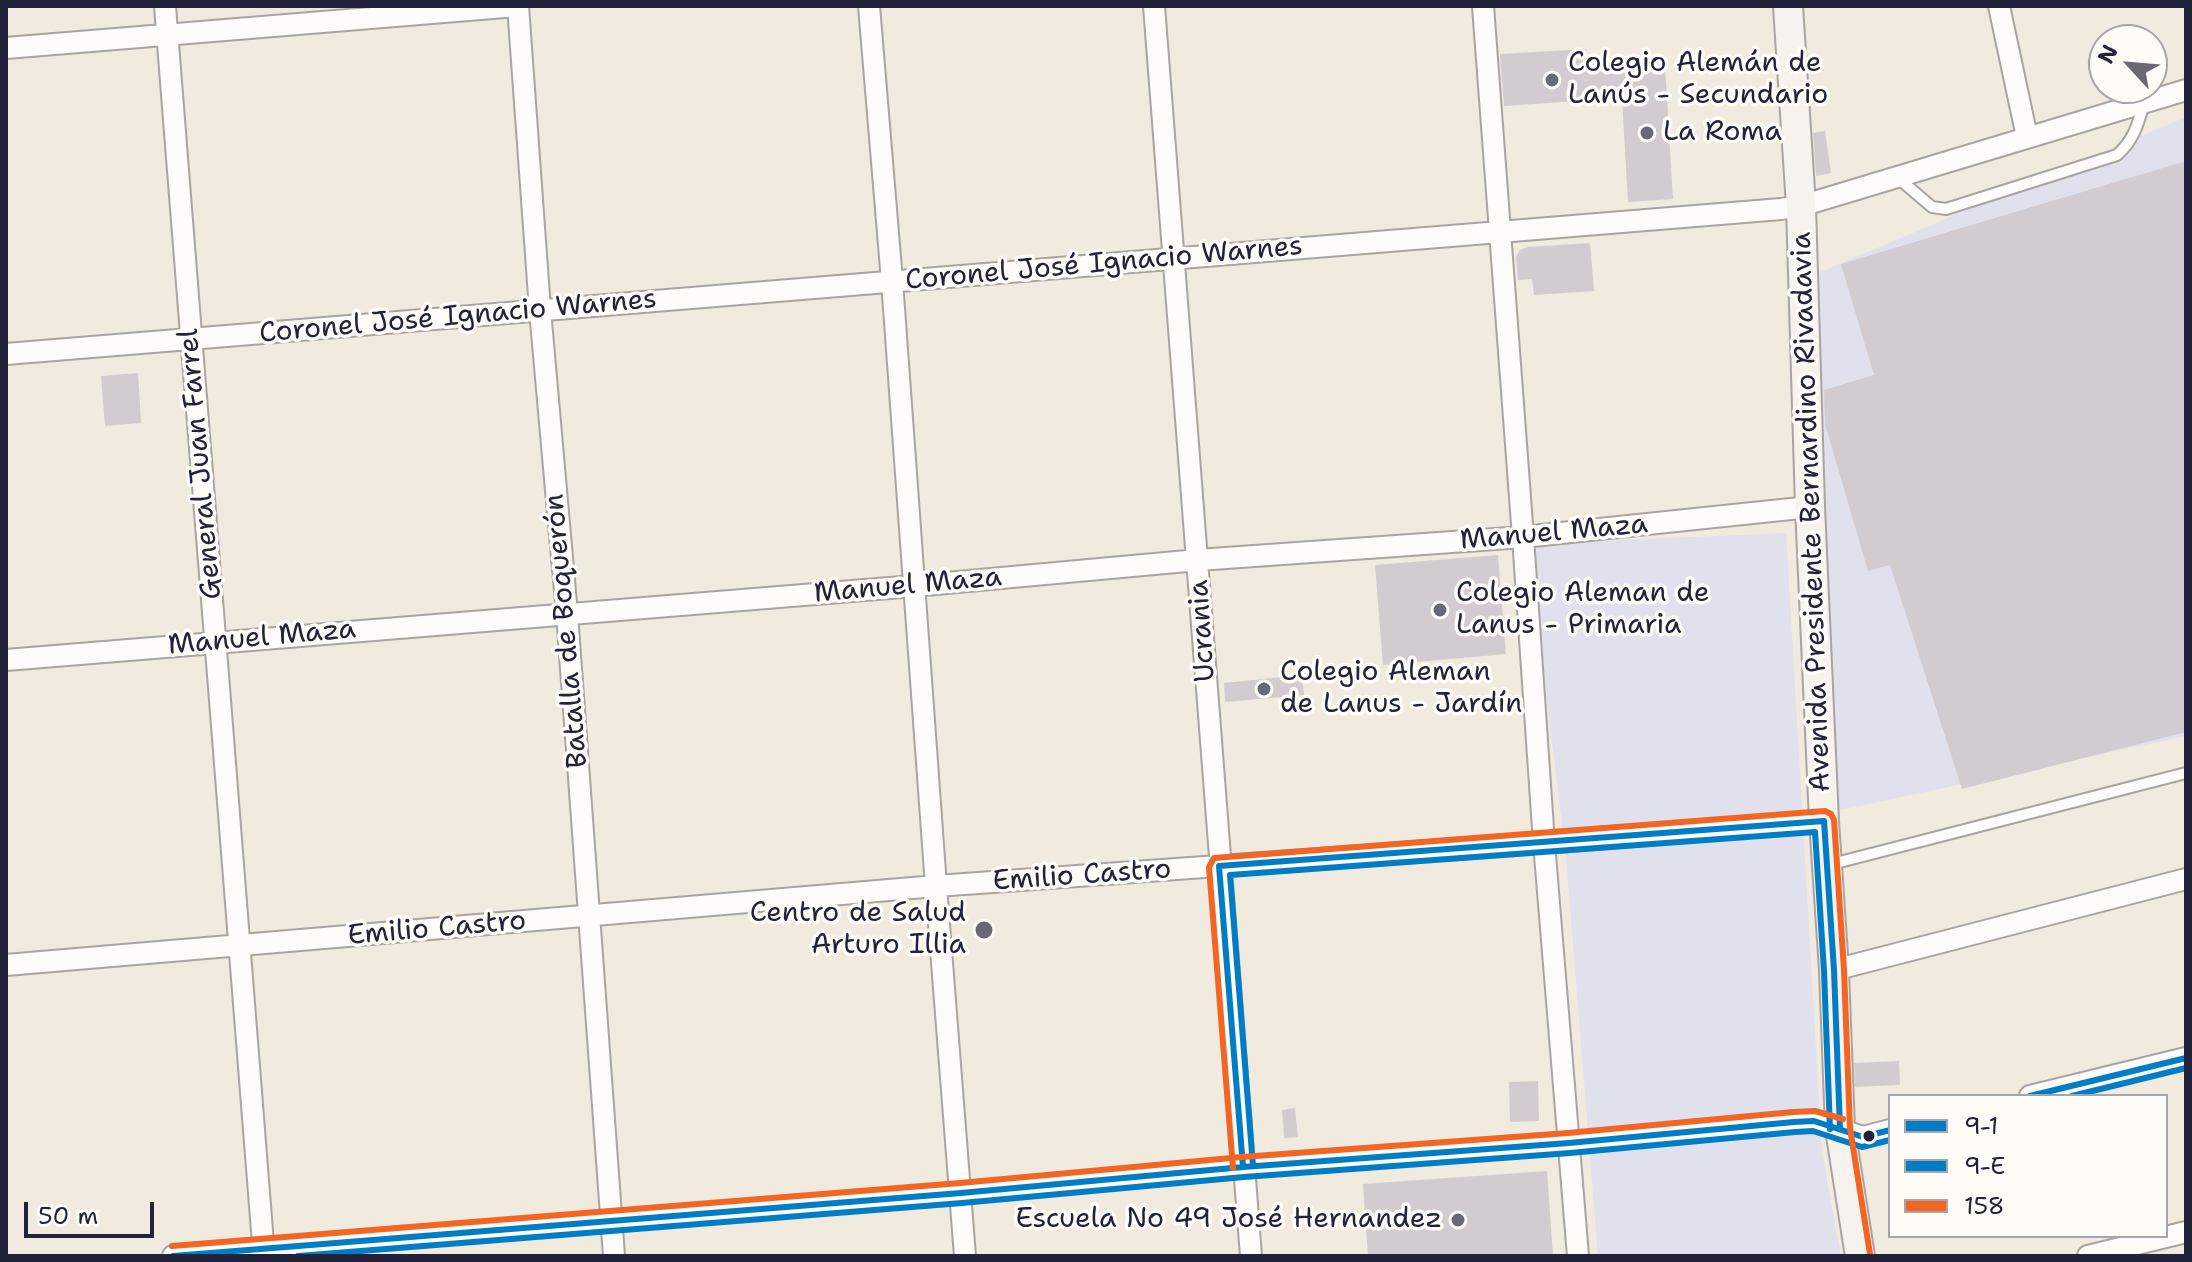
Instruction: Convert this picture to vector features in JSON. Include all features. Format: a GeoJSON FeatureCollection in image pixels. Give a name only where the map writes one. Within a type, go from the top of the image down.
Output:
{"type":"FeatureCollection","features":[{"type":"Feature","properties":{"kind":"street","name":"General Juan Farrel"},"geometry":{"type":"LineString","coordinates":[[165,6],[264,1252]]}},
{"type":"Feature","properties":{"kind":"street"},"geometry":{"type":"LineString","coordinates":[[6,48],[518,6]]}},
{"type":"Feature","properties":{"kind":"street","name":"Batalla de Boquerón"},"geometry":{"type":"LineString","coordinates":[[518,6],[614,1256]]}},
{"type":"Feature","properties":{"kind":"street"},"geometry":{"type":"LineString","coordinates":[[869,6],[965,1256]]}},
{"type":"Feature","properties":{"kind":"street","name":"Ucrania"},"geometry":{"type":"LineString","coordinates":[[1154,6],[1251,1256]]}},
{"type":"Feature","properties":{"kind":"street"},"geometry":{"type":"LineString","coordinates":[[1483,6],[1544,843],[1578,1256]]}},
{"type":"Feature","properties":{"kind":"street","name":"Avenida Presidente Bernardino Rivadavia"},"geometry":{"type":"LineString","coordinates":[[1788,6],[1801,206],[1810,507],[1840,1129],[1860,1256]]}},
{"type":"Feature","properties":{"kind":"street"},"geometry":{"type":"LineString","coordinates":[[1999,6],[2027,137]]}},
{"type":"Feature","properties":{"kind":"street","name":"Coronel José Ignacio Warnes"},"geometry":{"type":"LineString","coordinates":[[6,354],[1781,209],[1801,206],[2141,104]]}},
{"type":"Feature","properties":{"kind":"street","name":"Manuel Maza"},"geometry":{"type":"LineString","coordinates":[[6,660],[1198,560],[1523,537],[1810,507]]}},
{"type":"Feature","properties":{"kind":"street","name":"Emilio Castro"},"geometry":{"type":"LineString","coordinates":[[6,965],[936,886],[1824,821]]}},
{"type":"Feature","properties":{"kind":"street"},"geometry":{"type":"LineString","coordinates":[[1834,970],[2186,879]]}},
{"type":"Feature","properties":{"kind":"street"},"geometry":{"type":"LineString","coordinates":[[2038,1094],[2186,1058]]}},
{"type":"Feature","properties":{"kind":"street"},"geometry":{"type":"LineString","coordinates":[[173,1256],[264,1252],[612,1220],[1794,1122],[1814,1121],[1863,1137],[1888,1131]]}},
{"type":"Feature","properties":{"kind":"street"},"geometry":{"type":"LineString","coordinates":[[2088,1256],[2162,1238]]}},
{"type":"Feature","properties":{"kind":"lane"},"geometry":{"type":"LineString","coordinates":[[1897,177],[1932,207],[1946,209],[2117,155],[2136,132],[2144,104]]}},
{"type":"Feature","properties":{"kind":"lane"},"geometry":{"type":"LineString","coordinates":[[1827,865],[2186,773]]}},
{"type":"Feature","properties":{"kind":"shaded area"},"geometry":{"type":"Polygon","coordinates":[[[2186,117],[2186,736],[1836,811],[1816,274],[2186,117]]]}},
{"type":"Feature","properties":{"kind":"shaded area"},"geometry":{"type":"Polygon","coordinates":[[[1786,533],[1822,1152],[1841,1256],[1598,1256],[1566,857],[1528,544],[1786,533]]]}},
{"type":"Feature","properties":{"kind":"building"},"geometry":{"type":"Polygon","coordinates":[[[1586,49],[1587,61],[1602,60],[1603,69],[1665,65],[1673,199],[1628,202],[1622,98],[1504,106],[1500,54],[1586,49]]]}},
{"type":"Feature","properties":{"kind":"building"},"geometry":{"type":"Polygon","coordinates":[[[1825,131],[1831,173],[1816,176],[1813,133],[1825,131]]]}},
{"type":"Feature","properties":{"kind":"building"},"geometry":{"type":"Polygon","coordinates":[[[2186,161],[2186,732],[1962,789],[1890,565],[1868,571],[1825,424],[1824,390],[1874,375],[1841,264],[2186,161]]]}},
{"type":"Feature","properties":{"kind":"building"},"geometry":{"type":"Polygon","coordinates":[[[1590,243],[1594,291],[1534,295],[1532,279],[1518,280],[1516,257],[1520,250],[1590,243]]]}},
{"type":"Feature","properties":{"kind":"building"},"geometry":{"type":"Polygon","coordinates":[[[138,373],[141,423],[105,426],[101,376],[138,373]]]}},
{"type":"Feature","properties":{"kind":"building","name":"Colegio Aleman de Lanus - Primaria"},"geometry":{"type":"Polygon","coordinates":[[[1498,555],[1506,654],[1383,665],[1375,565],[1498,555]]]}},
{"type":"Feature","properties":{"kind":"building","name":"Colegio Aleman de Lanus - Jardín"},"geometry":{"type":"Polygon","coordinates":[[[1302,675],[1304,695],[1225,702],[1224,683],[1302,675]]]}},
{"type":"Feature","properties":{"kind":"building"},"geometry":{"type":"Polygon","coordinates":[[[1899,1061],[1900,1085],[1855,1087],[1854,1063],[1899,1061]]]}},
{"type":"Feature","properties":{"kind":"building"},"geometry":{"type":"Polygon","coordinates":[[[1538,1081],[1539,1121],[1510,1122],[1509,1082],[1538,1081]]]}},
{"type":"Feature","properties":{"kind":"building"},"geometry":{"type":"Polygon","coordinates":[[[1295,1108],[1298,1137],[1284,1138],[1282,1110],[1295,1108]]]}},
{"type":"Feature","properties":{"kind":"building","name":"Escuela No 49 José Hernandez"},"geometry":{"type":"Polygon","coordinates":[[[1547,1171],[1553,1256],[1368,1256],[1363,1184],[1547,1171]]]}},
{"type":"Feature","properties":{"kind":"transit line","name":"158"},"geometry":{"type":"LineString","coordinates":[[1233,1168],[1209,867],[1214,858],[1825,811],[1834,820],[1850,1128],[1870,1254]]}},
{"type":"Feature","properties":{"kind":"transit line","name":"9-1"},"geometry":{"type":"LineString","coordinates":[[1243,1167],[1219,866],[1824,821],[1840,1129]]}},
{"type":"Feature","properties":{"kind":"transit line","name":"9-E"},"geometry":{"type":"LineString","coordinates":[[1253,1166],[1230,875],[1815,832],[1830,1129]]}},
{"type":"Feature","properties":{"kind":"transit line","name":"9-1"},"geometry":{"type":"LineString","coordinates":[[2038,1094],[2186,1058]]}},
{"type":"Feature","properties":{"kind":"transit line","name":"9-E"},"geometry":{"type":"LineString","coordinates":[[2080,1094],[2186,1068]]}},
{"type":"Feature","properties":{"kind":"transit line","name":"158"},"geometry":{"type":"LineString","coordinates":[[172,1246],[1793,1112],[1815,1111],[1843,1119]]}},
{"type":"Feature","properties":{"kind":"transit line","name":"9-1"},"geometry":{"type":"LineString","coordinates":[[173,1256],[1794,1122],[1814,1121],[1863,1137],[1888,1131]]}},
{"type":"Feature","properties":{"kind":"transit line","name":"9-E"},"geometry":{"type":"LineString","coordinates":[[298,1256],[1795,1132],[1813,1131],[1862,1147],[1888,1140]]}},
{"type":"Feature","properties":{"kind":"place","name":"Colegio Alemán de Lanús - Secundario"},"geometry":{"type":"Point","coordinates":[1552,80]}},
{"type":"Feature","properties":{"kind":"place","name":"La Roma"},"geometry":{"type":"Point","coordinates":[1647,133]}},
{"type":"Feature","properties":{"kind":"place","name":"Colegio Aleman de Lanus - Primaria"},"geometry":{"type":"Point","coordinates":[1440,610]}},
{"type":"Feature","properties":{"kind":"place","name":"Colegio Aleman de Lanus - Jardín"},"geometry":{"type":"Point","coordinates":[1264,689]}},
{"type":"Feature","properties":{"kind":"place","name":"Centro de Salud Arturo Illia"},"geometry":{"type":"Point","coordinates":[984,930]}},
{"type":"Feature","properties":{"kind":"place","name":"Escuela No 49 José Hernandez"},"geometry":{"type":"Point","coordinates":[1458,1220]}}]}
